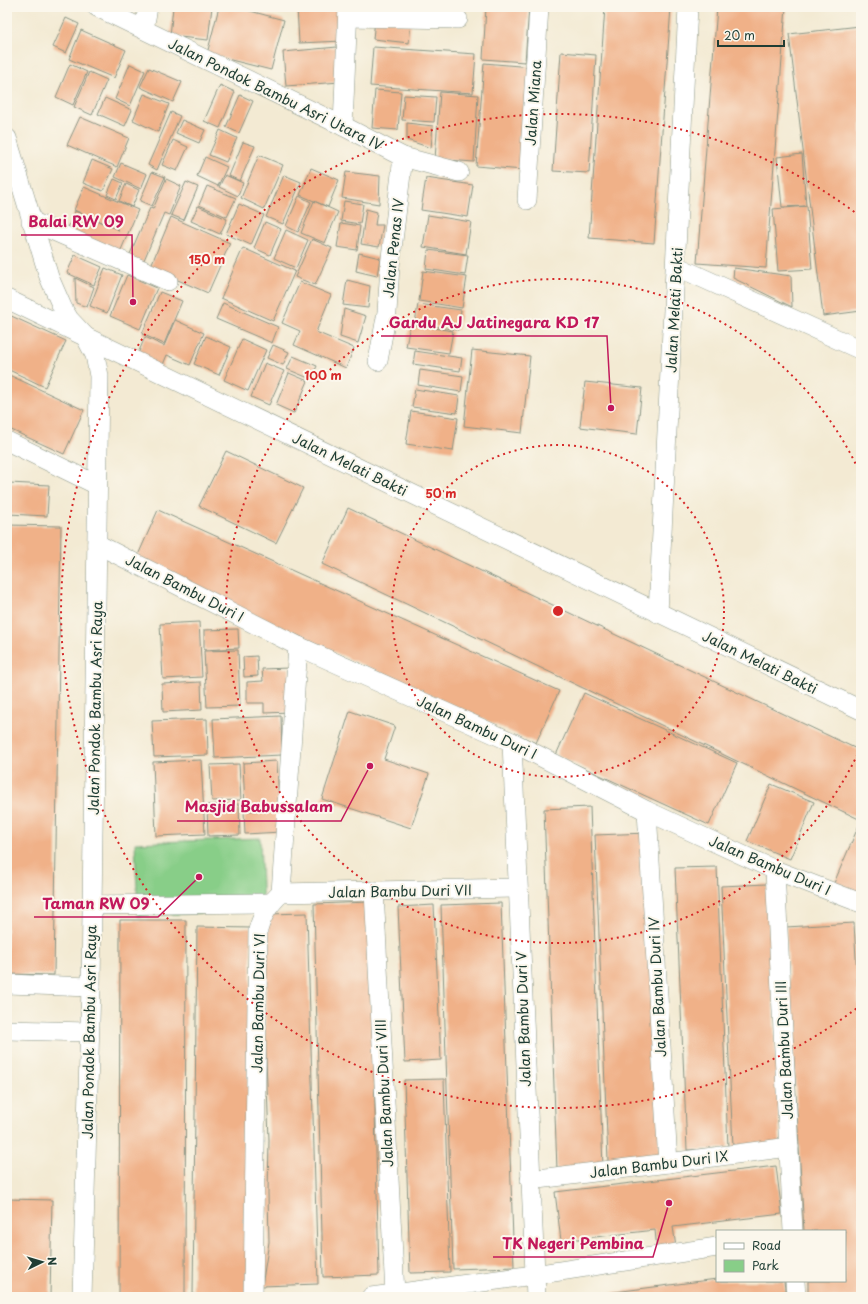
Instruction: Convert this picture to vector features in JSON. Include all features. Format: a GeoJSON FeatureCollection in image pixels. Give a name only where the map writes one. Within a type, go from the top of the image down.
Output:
{"type":"FeatureCollection","features":[{"type":"Feature","properties":{"kind":"street","name":"Jalan Pondok Bambu Asri Utara IV"},"geometry":{"type":"LineString","coordinates":[[97,7],[343,126],[403,157],[459,172]]}},
{"type":"Feature","properties":{"kind":"street"},"geometry":{"type":"LineString","coordinates":[[144,29],[148,7]]}},
{"type":"Feature","properties":{"kind":"street","name":"Jalan Miana"},"geometry":{"type":"LineString","coordinates":[[527,200],[539,7]]}},
{"type":"Feature","properties":{"kind":"street","name":"Jalan Melati Bakti"},"geometry":{"type":"LineString","coordinates":[[658,614],[688,7]]}},
{"type":"Feature","properties":{"kind":"street"},"geometry":{"type":"LineString","coordinates":[[343,126],[348,12],[458,19]]}},
{"type":"Feature","properties":{"kind":"street","name":"Jalan Pondok Bambu Asri Raya"},"geometry":{"type":"LineString","coordinates":[[7,138],[31,222],[49,277],[63,309],[69,319],[85,336],[95,355],[99,376],[91,987],[82,1297]]}},
{"type":"Feature","properties":{"kind":"street","name":"Jalan Penas IV"},"geometry":{"type":"LineString","coordinates":[[378,361],[387,312],[390,266],[403,157]]}},
{"type":"Feature","properties":{"kind":"street"},"geometry":{"type":"LineString","coordinates":[[31,222],[168,281]]}},
{"type":"Feature","properties":{"kind":"street"},"geometry":{"type":"LineString","coordinates":[[676,266],[861,350]]}},
{"type":"Feature","properties":{"kind":"street","name":"Jalan Melati Bakti"},"geometry":{"type":"LineString","coordinates":[[7,299],[658,614],[861,710]]}},
{"type":"Feature","properties":{"kind":"street"},"geometry":{"type":"LineString","coordinates":[[7,441],[97,485]]}},
{"type":"Feature","properties":{"kind":"street","name":"Jalan Bambu Duri I"},"geometry":{"type":"LineString","coordinates":[[97,544],[298,646],[512,742],[647,811],[775,870],[861,903]]}},
{"type":"Feature","properties":{"kind":"street","name":"Jalan Bambu Duri VI"},"geometry":{"type":"LineString","coordinates":[[253,1297],[258,930],[261,918],[276,898],[298,646]]}},
{"type":"Feature","properties":{"kind":"street","name":"Jalan Bambu Duri V"},"geometry":{"type":"LineString","coordinates":[[512,742],[536,1297]]}},
{"type":"Feature","properties":{"kind":"street","name":"Jalan Bambu Duri IV"},"geometry":{"type":"LineString","coordinates":[[647,811],[668,1163]]}},
{"type":"Feature","properties":{"kind":"street","name":"Jalan Bambu Duri III"},"geometry":{"type":"LineString","coordinates":[[775,870],[793,1230]]}},
{"type":"Feature","properties":{"kind":"street","name":"Jalan Bambu Duri VII"},"geometry":{"type":"LineString","coordinates":[[92,905],[276,898],[374,891],[518,888]]}},
{"type":"Feature","properties":{"kind":"street","name":"Jalan Bambu Duri VIII"},"geometry":{"type":"LineString","coordinates":[[374,891],[395,1294]]}},
{"type":"Feature","properties":{"kind":"street"},"geometry":{"type":"LineString","coordinates":[[7,984],[91,987]]}},
{"type":"Feature","properties":{"kind":"street"},"geometry":{"type":"LineString","coordinates":[[7,1030],[89,1032]]}},
{"type":"Feature","properties":{"kind":"street","name":"Jalan Bambu Duri IX"},"geometry":{"type":"LineString","coordinates":[[530,1180],[789,1147]]}},
{"type":"Feature","properties":{"kind":"street"},"geometry":{"type":"LineString","coordinates":[[371,1297],[534,1275],[716,1247]]}},
{"type":"Feature","properties":{"kind":"street"},"geometry":{"type":"LineString","coordinates":[[795,1282],[796,1297]]}},
{"type":"Feature","properties":{"kind":"green space"},"geometry":{"type":"Polygon","coordinates":[[[260,838],[263,910],[138,916],[135,843],[260,838]]]}},
{"type":"Feature","properties":{"kind":"building"},"geometry":{"type":"Polygon","coordinates":[[[173,7],[212,7],[208,40],[170,36],[173,7]]]}},
{"type":"Feature","properties":{"kind":"building"},"geometry":{"type":"Polygon","coordinates":[[[219,7],[235,7],[284,20],[271,70],[207,54],[219,7]]]}},
{"type":"Feature","properties":{"kind":"building"},"geometry":{"type":"Polygon","coordinates":[[[285,7],[285,10],[265,8],[285,7]]]}},
{"type":"Feature","properties":{"kind":"building"},"geometry":{"type":"Polygon","coordinates":[[[297,7],[341,7],[343,41],[299,43],[297,7]]]}},
{"type":"Feature","properties":{"kind":"building"},"geometry":{"type":"Polygon","coordinates":[[[486,7],[529,7],[525,62],[483,59],[486,7]]]}},
{"type":"Feature","properties":{"kind":"building"},"geometry":{"type":"Polygon","coordinates":[[[605,7],[671,7],[654,243],[589,238],[605,7]]]}},
{"type":"Feature","properties":{"kind":"building"},"geometry":{"type":"Polygon","coordinates":[[[717,7],[786,7],[766,268],[697,263],[717,7]]]}},
{"type":"Feature","properties":{"kind":"building"},"geometry":{"type":"Polygon","coordinates":[[[66,18],[79,24],[66,53],[53,47],[66,18]]]}},
{"type":"Feature","properties":{"kind":"building"},"geometry":{"type":"Polygon","coordinates":[[[375,19],[411,22],[409,43],[373,39],[375,19]]]}},
{"type":"Feature","properties":{"kind":"building"},"geometry":{"type":"Polygon","coordinates":[[[860,26],[861,311],[823,316],[789,34],[860,26]]]}},
{"type":"Feature","properties":{"kind":"building"},"geometry":{"type":"Polygon","coordinates":[[[81,30],[126,50],[114,78],[69,59],[81,30]]]}},
{"type":"Feature","properties":{"kind":"building"},"geometry":{"type":"Polygon","coordinates":[[[337,47],[340,82],[286,86],[283,52],[337,47]]]}},
{"type":"Feature","properties":{"kind":"building"},"geometry":{"type":"Polygon","coordinates":[[[373,47],[476,54],[473,93],[370,86],[373,47]]]}},
{"type":"Feature","properties":{"kind":"building"},"geometry":{"type":"Polygon","coordinates":[[[561,52],[596,55],[589,173],[553,171],[561,52]]]}},
{"type":"Feature","properties":{"kind":"building"},"geometry":{"type":"Polygon","coordinates":[[[484,63],[531,67],[523,170],[476,166],[484,63]]]}},
{"type":"Feature","properties":{"kind":"building"},"geometry":{"type":"Polygon","coordinates":[[[70,64],[87,72],[73,105],[56,97],[70,64]]]}},
{"type":"Feature","properties":{"kind":"building"},"geometry":{"type":"Polygon","coordinates":[[[130,64],[145,71],[130,106],[115,99],[130,64]]]}},
{"type":"Feature","properties":{"kind":"building"},"geometry":{"type":"Polygon","coordinates":[[[149,68],[182,82],[173,102],[140,87],[149,68]]]}},
{"type":"Feature","properties":{"kind":"building"},"geometry":{"type":"Polygon","coordinates":[[[89,72],[107,80],[92,115],[74,107],[89,72]]]}},
{"type":"Feature","properties":{"kind":"building"},"geometry":{"type":"Polygon","coordinates":[[[220,85],[235,92],[220,128],[204,121],[220,85]]]}},
{"type":"Feature","properties":{"kind":"building"},"geometry":{"type":"Polygon","coordinates":[[[375,90],[401,92],[398,130],[372,128],[375,90]]]}},
{"type":"Feature","properties":{"kind":"building"},"geometry":{"type":"Polygon","coordinates":[[[440,92],[478,95],[474,162],[435,159],[440,92]]]}},
{"type":"Feature","properties":{"kind":"building"},"geometry":{"type":"Polygon","coordinates":[[[144,94],[169,104],[158,132],[133,120],[144,94]]]}},
{"type":"Feature","properties":{"kind":"building"},"geometry":{"type":"Polygon","coordinates":[[[240,95],[253,101],[239,133],[226,127],[240,95]]]}},
{"type":"Feature","properties":{"kind":"building"},"geometry":{"type":"Polygon","coordinates":[[[404,95],[436,97],[434,122],[402,120],[404,95]]]}},
{"type":"Feature","properties":{"kind":"building"},"geometry":{"type":"Polygon","coordinates":[[[105,98],[132,110],[125,126],[98,114],[105,98]]]}},
{"type":"Feature","properties":{"kind":"building"},"geometry":{"type":"Polygon","coordinates":[[[171,112],[180,116],[157,170],[148,165],[171,112]]]}},
{"type":"Feature","properties":{"kind":"building"},"geometry":{"type":"Polygon","coordinates":[[[80,117],[129,138],[117,167],[67,145],[80,117]]]}},
{"type":"Feature","properties":{"kind":"building"},"geometry":{"type":"Polygon","coordinates":[[[182,120],[205,130],[199,143],[176,133],[182,120]]]}},
{"type":"Feature","properties":{"kind":"building"},"geometry":{"type":"Polygon","coordinates":[[[407,123],[433,126],[431,148],[407,140],[407,123]]]}},
{"type":"Feature","properties":{"kind":"building"},"geometry":{"type":"Polygon","coordinates":[[[220,130],[237,138],[226,162],[209,155],[220,130]]]}},
{"type":"Feature","properties":{"kind":"building"},"geometry":{"type":"Polygon","coordinates":[[[173,140],[188,147],[177,171],[162,165],[173,140]]]}},
{"type":"Feature","properties":{"kind":"building"},"geometry":{"type":"Polygon","coordinates":[[[243,142],[255,146],[240,181],[229,176],[243,142]]]}},
{"type":"Feature","properties":{"kind":"building"},"geometry":{"type":"Polygon","coordinates":[[[802,154],[806,206],[782,207],[777,157],[802,154]]]}},
{"type":"Feature","properties":{"kind":"building"},"geometry":{"type":"Polygon","coordinates":[[[259,155],[283,165],[264,209],[241,198],[259,155]]]}},
{"type":"Feature","properties":{"kind":"building"},"geometry":{"type":"Polygon","coordinates":[[[205,157],[227,167],[218,186],[197,176],[205,157]]]}},
{"type":"Feature","properties":{"kind":"building"},"geometry":{"type":"Polygon","coordinates":[[[92,160],[113,169],[103,191],[83,183],[92,160]]]}},
{"type":"Feature","properties":{"kind":"building"},"geometry":{"type":"Polygon","coordinates":[[[121,163],[147,174],[141,189],[115,177],[121,163]]]}},
{"type":"Feature","properties":{"kind":"building"},"geometry":{"type":"Polygon","coordinates":[[[311,168],[339,180],[328,207],[300,195],[311,168]]]}},
{"type":"Feature","properties":{"kind":"building"},"geometry":{"type":"Polygon","coordinates":[[[152,172],[165,177],[152,206],[140,201],[152,172]]]}},
{"type":"Feature","properties":{"kind":"building"},"geometry":{"type":"Polygon","coordinates":[[[346,172],[380,176],[379,204],[342,198],[346,172]]]}},
{"type":"Feature","properties":{"kind":"building"},"geometry":{"type":"Polygon","coordinates":[[[225,175],[243,183],[238,196],[219,187],[225,175]]]}},
{"type":"Feature","properties":{"kind":"building"},"geometry":{"type":"Polygon","coordinates":[[[284,175],[301,182],[283,224],[266,217],[284,175]]]}},
{"type":"Feature","properties":{"kind":"building"},"geometry":{"type":"Polygon","coordinates":[[[426,178],[473,185],[468,217],[421,210],[426,178]]]}},
{"type":"Feature","properties":{"kind":"building"},"geometry":{"type":"Polygon","coordinates":[[[114,179],[123,183],[116,199],[107,195],[114,179]]]}},
{"type":"Feature","properties":{"kind":"building"},"geometry":{"type":"Polygon","coordinates":[[[166,179],[181,186],[169,215],[164,213],[141,267],[127,261],[150,208],[153,209],[166,179]]]}},
{"type":"Feature","properties":{"kind":"building"},"geometry":{"type":"Polygon","coordinates":[[[186,182],[198,187],[184,220],[171,215],[186,182]]]}},
{"type":"Feature","properties":{"kind":"building"},"geometry":{"type":"Polygon","coordinates":[[[126,184],[139,190],[132,207],[119,201],[126,184]]]}},
{"type":"Feature","properties":{"kind":"building"},"geometry":{"type":"Polygon","coordinates":[[[207,186],[236,198],[227,217],[199,205],[207,186]]]}},
{"type":"Feature","properties":{"kind":"building"},"geometry":{"type":"Polygon","coordinates":[[[84,187],[138,210],[118,257],[66,233],[75,211],[119,230],[74,210],[84,187]]]}},
{"type":"Feature","properties":{"kind":"building"},"geometry":{"type":"Polygon","coordinates":[[[299,196],[311,202],[298,232],[286,226],[299,196]]]}},
{"type":"Feature","properties":{"kind":"building"},"geometry":{"type":"Polygon","coordinates":[[[314,201],[338,212],[325,243],[301,233],[314,201]]]}},
{"type":"Feature","properties":{"kind":"building"},"geometry":{"type":"Polygon","coordinates":[[[344,201],[363,204],[360,224],[341,221],[344,201]]]}},
{"type":"Feature","properties":{"kind":"building"},"geometry":{"type":"Polygon","coordinates":[[[239,204],[264,215],[251,245],[226,234],[239,204]]]}},
{"type":"Feature","properties":{"kind":"building"},"geometry":{"type":"Polygon","coordinates":[[[198,206],[227,219],[220,234],[191,221],[198,206]]]}},
{"type":"Feature","properties":{"kind":"building"},"geometry":{"type":"Polygon","coordinates":[[[807,206],[812,269],[778,271],[773,209],[807,206]]]}},
{"type":"Feature","properties":{"kind":"building"},"geometry":{"type":"Polygon","coordinates":[[[366,209],[377,212],[375,225],[383,225],[379,247],[361,244],[366,209]]]}},
{"type":"Feature","properties":{"kind":"building"},"geometry":{"type":"Polygon","coordinates":[[[428,215],[471,222],[466,254],[423,247],[428,215]]]}},
{"type":"Feature","properties":{"kind":"building"},"geometry":{"type":"Polygon","coordinates":[[[171,217],[230,243],[208,293],[150,268],[171,217]]]}},
{"type":"Feature","properties":{"kind":"building"},"geometry":{"type":"Polygon","coordinates":[[[265,222],[281,229],[270,255],[254,248],[265,222]]]}},
{"type":"Feature","properties":{"kind":"building"},"geometry":{"type":"Polygon","coordinates":[[[341,223],[360,226],[357,250],[337,247],[341,223]]]}},
{"type":"Feature","properties":{"kind":"building"},"geometry":{"type":"Polygon","coordinates":[[[286,230],[308,240],[296,268],[274,258],[286,230]]]}},
{"type":"Feature","properties":{"kind":"building"},"geometry":{"type":"Polygon","coordinates":[[[312,239],[332,248],[315,285],[295,277],[312,239]]]}},
{"type":"Feature","properties":{"kind":"building"},"geometry":{"type":"Polygon","coordinates":[[[243,248],[295,271],[273,321],[221,298],[243,248]]]}},
{"type":"Feature","properties":{"kind":"building"},"geometry":{"type":"Polygon","coordinates":[[[428,250],[468,255],[465,275],[426,269],[428,250]]]}},
{"type":"Feature","properties":{"kind":"building"},"geometry":{"type":"Polygon","coordinates":[[[359,253],[380,258],[377,276],[356,271],[359,253]]]}},
{"type":"Feature","properties":{"kind":"building"},"geometry":{"type":"Polygon","coordinates":[[[75,255],[102,267],[94,285],[67,273],[75,255]]]}},
{"type":"Feature","properties":{"kind":"building"},"geometry":{"type":"Polygon","coordinates":[[[105,268],[122,275],[107,313],[90,306],[105,268]]]}},
{"type":"Feature","properties":{"kind":"building"},"geometry":{"type":"Polygon","coordinates":[[[734,268],[791,276],[792,307],[733,278],[734,268]]]}},
{"type":"Feature","properties":{"kind":"building"},"geometry":{"type":"Polygon","coordinates":[[[423,271],[467,277],[462,308],[419,301],[423,271]]]}},
{"type":"Feature","properties":{"kind":"building"},"geometry":{"type":"Polygon","coordinates":[[[127,275],[157,288],[140,329],[110,316],[127,275]]]}},
{"type":"Feature","properties":{"kind":"building"},"geometry":{"type":"Polygon","coordinates":[[[75,278],[94,287],[87,307],[76,303],[75,278]]]}},
{"type":"Feature","properties":{"kind":"building"},"geometry":{"type":"Polygon","coordinates":[[[347,280],[370,286],[368,308],[343,305],[347,280]]]}},
{"type":"Feature","properties":{"kind":"building"},"geometry":{"type":"Polygon","coordinates":[[[300,282],[331,295],[316,332],[354,348],[346,368],[294,345],[300,331],[282,323],[300,282]]]}},
{"type":"Feature","properties":{"kind":"building"},"geometry":{"type":"Polygon","coordinates":[[[160,292],[182,301],[164,344],[142,334],[160,292]]]}},
{"type":"Feature","properties":{"kind":"building"},"geometry":{"type":"Polygon","coordinates":[[[223,303],[278,327],[272,343],[216,319],[223,303]]]}},
{"type":"Feature","properties":{"kind":"building"},"geometry":{"type":"Polygon","coordinates":[[[418,304],[461,310],[458,330],[415,323],[418,304]]]}},
{"type":"Feature","properties":{"kind":"building"},"geometry":{"type":"Polygon","coordinates":[[[344,309],[366,316],[358,343],[340,337],[344,309]]]}},
{"type":"Feature","properties":{"kind":"building"},"geometry":{"type":"Polygon","coordinates":[[[7,314],[66,341],[45,387],[7,369],[7,314]]]}},
{"type":"Feature","properties":{"kind":"building"},"geometry":{"type":"Polygon","coordinates":[[[175,320],[204,333],[190,365],[167,355],[162,367],[137,356],[145,337],[164,346],[175,320]]]}},
{"type":"Feature","properties":{"kind":"building"},"geometry":{"type":"Polygon","coordinates":[[[410,324],[453,331],[449,353],[406,347],[410,324]]]}},
{"type":"Feature","properties":{"kind":"building"},"geometry":{"type":"Polygon","coordinates":[[[206,336],[231,347],[219,375],[194,364],[206,336]]]}},
{"type":"Feature","properties":{"kind":"building"},"geometry":{"type":"Polygon","coordinates":[[[242,339],[266,350],[248,391],[224,380],[242,339]]]}},
{"type":"Feature","properties":{"kind":"building"},"geometry":{"type":"Polygon","coordinates":[[[273,345],[289,352],[283,365],[267,358],[273,345]]]}},
{"type":"Feature","properties":{"kind":"building"},"geometry":{"type":"Polygon","coordinates":[[[472,350],[530,356],[522,433],[464,426],[472,350]]]}},
{"type":"Feature","properties":{"kind":"building"},"geometry":{"type":"Polygon","coordinates":[[[415,351],[462,358],[460,371],[413,364],[415,351]]]}},
{"type":"Feature","properties":{"kind":"building"},"geometry":{"type":"Polygon","coordinates":[[[293,356],[317,366],[311,379],[287,369],[293,356]]]}},
{"type":"Feature","properties":{"kind":"building"},"geometry":{"type":"Polygon","coordinates":[[[265,363],[284,371],[269,405],[251,397],[265,363]]]}},
{"type":"Feature","properties":{"kind":"building"},"geometry":{"type":"Polygon","coordinates":[[[420,370],[463,376],[461,392],[418,385],[420,370]]]}},
{"type":"Feature","properties":{"kind":"building"},"geometry":{"type":"Polygon","coordinates":[[[289,373],[308,381],[294,413],[276,405],[289,373]]]}},
{"type":"Feature","properties":{"kind":"building"},"geometry":{"type":"Polygon","coordinates":[[[7,374],[84,410],[64,454],[7,428],[7,374]]]}},
{"type":"Feature","properties":{"kind":"building"},"geometry":{"type":"Polygon","coordinates":[[[585,382],[642,388],[637,434],[580,427],[585,382]]]}},
{"type":"Feature","properties":{"kind":"building"},"geometry":{"type":"Polygon","coordinates":[[[415,389],[459,396],[457,413],[412,407],[415,389]]]}},
{"type":"Feature","properties":{"kind":"building"},"geometry":{"type":"Polygon","coordinates":[[[411,411],[458,418],[453,451],[406,444],[411,411]]]}},
{"type":"Feature","properties":{"kind":"building"},"geometry":{"type":"Polygon","coordinates":[[[226,451],[303,488],[276,543],[199,506],[226,451]]]}},
{"type":"Feature","properties":{"kind":"building"},"geometry":{"type":"Polygon","coordinates":[[[9,483],[49,485],[47,516],[8,514],[9,483]]]}},
{"type":"Feature","properties":{"kind":"building"},"geometry":{"type":"Polygon","coordinates":[[[348,508],[861,751],[861,820],[322,564],[348,508]]]}},
{"type":"Feature","properties":{"kind":"building"},"geometry":{"type":"Polygon","coordinates":[[[158,510],[559,691],[536,743],[135,562],[158,510]]]}},
{"type":"Feature","properties":{"kind":"building"},"geometry":{"type":"Polygon","coordinates":[[[7,525],[61,526],[54,975],[7,974],[7,525]]]}},
{"type":"Feature","properties":{"kind":"building"},"geometry":{"type":"Polygon","coordinates":[[[199,622],[202,677],[163,679],[160,624],[199,622]]]}},
{"type":"Feature","properties":{"kind":"building"},"geometry":{"type":"Polygon","coordinates":[[[238,629],[239,648],[204,650],[204,630],[238,629]]]}},
{"type":"Feature","properties":{"kind":"building"},"geometry":{"type":"Polygon","coordinates":[[[238,650],[240,706],[207,707],[204,651],[238,650]]]}},
{"type":"Feature","properties":{"kind":"building"},"geometry":{"type":"Polygon","coordinates":[[[257,656],[258,676],[244,677],[243,657],[257,656]]]}},
{"type":"Feature","properties":{"kind":"building"},"geometry":{"type":"Polygon","coordinates":[[[289,668],[291,712],[264,713],[264,703],[247,703],[247,682],[263,681],[262,669],[289,668]]]}},
{"type":"Feature","properties":{"kind":"building"},"geometry":{"type":"Polygon","coordinates":[[[201,682],[202,710],[163,712],[162,684],[201,682]]]}},
{"type":"Feature","properties":{"kind":"building"},"geometry":{"type":"Polygon","coordinates":[[[584,693],[737,763],[709,825],[556,755],[584,693]]]}},
{"type":"Feature","properties":{"kind":"building"},"geometry":{"type":"Polygon","coordinates":[[[350,711],[395,726],[384,759],[429,774],[411,828],[322,799],[350,711]]]}},
{"type":"Feature","properties":{"kind":"building"},"geometry":{"type":"Polygon","coordinates":[[[281,716],[282,755],[215,758],[213,719],[281,716]]]}},
{"type":"Feature","properties":{"kind":"building"},"geometry":{"type":"Polygon","coordinates":[[[207,719],[208,755],[154,757],[152,721],[207,719]]]}},
{"type":"Feature","properties":{"kind":"building"},"geometry":{"type":"Polygon","coordinates":[[[201,760],[205,834],[156,836],[153,762],[201,760]]]}},
{"type":"Feature","properties":{"kind":"building"},"geometry":{"type":"Polygon","coordinates":[[[277,761],[279,806],[245,808],[243,763],[277,761]]]}},
{"type":"Feature","properties":{"kind":"building"},"geometry":{"type":"Polygon","coordinates":[[[239,764],[241,800],[212,801],[210,765],[239,764]]]}},
{"type":"Feature","properties":{"kind":"building"},"geometry":{"type":"Polygon","coordinates":[[[771,784],[814,802],[790,859],[747,841],[771,784]]]}},
{"type":"Feature","properties":{"kind":"building"},"geometry":{"type":"Polygon","coordinates":[[[239,804],[240,835],[208,836],[207,805],[239,804]]]}},
{"type":"Feature","properties":{"kind":"building"},"geometry":{"type":"Polygon","coordinates":[[[590,807],[603,1169],[557,1170],[544,809],[590,807]]]}},
{"type":"Feature","properties":{"kind":"building"},"geometry":{"type":"Polygon","coordinates":[[[280,810],[281,832],[245,834],[244,811],[280,810]]]}},
{"type":"Feature","properties":{"kind":"building"},"geometry":{"type":"Polygon","coordinates":[[[859,825],[861,826],[861,895],[834,883],[859,825]]]}},
{"type":"Feature","properties":{"kind":"building"},"geometry":{"type":"Polygon","coordinates":[[[648,833],[660,1159],[608,1161],[595,835],[648,833]]]}},
{"type":"Feature","properties":{"kind":"building"},"geometry":{"type":"Polygon","coordinates":[[[717,867],[728,1148],[687,1150],[675,868],[717,867]]]}},
{"type":"Feature","properties":{"kind":"building"},"geometry":{"type":"Polygon","coordinates":[[[767,884],[780,1145],[733,1147],[721,886],[767,884]]]}},
{"type":"Feature","properties":{"kind":"building"},"geometry":{"type":"Polygon","coordinates":[[[370,902],[379,1275],[323,1277],[314,904],[370,902]]]}},
{"type":"Feature","properties":{"kind":"building"},"geometry":{"type":"Polygon","coordinates":[[[501,903],[514,1267],[453,1269],[441,905],[501,903]]]}},
{"type":"Feature","properties":{"kind":"building"},"geometry":{"type":"Polygon","coordinates":[[[434,905],[441,1060],[405,1062],[398,907],[434,905]]]}},
{"type":"Feature","properties":{"kind":"building"},"geometry":{"type":"Polygon","coordinates":[[[307,913],[318,1284],[262,1286],[269,1242],[269,1140],[265,1031],[267,914],[307,913]]]}},
{"type":"Feature","properties":{"kind":"building"},"geometry":{"type":"Polygon","coordinates":[[[120,920],[186,920],[185,1297],[119,1297],[120,920]]]}},
{"type":"Feature","properties":{"kind":"building"},"geometry":{"type":"Polygon","coordinates":[[[854,923],[861,1046],[861,1297],[808,1297],[808,1282],[846,1282],[846,1230],[804,1230],[786,927],[854,923]]]}},
{"type":"Feature","properties":{"kind":"building"},"geometry":{"type":"Polygon","coordinates":[[[197,927],[251,928],[247,1297],[193,1297],[197,927]]]}},
{"type":"Feature","properties":{"kind":"building"},"geometry":{"type":"Polygon","coordinates":[[[444,1079],[450,1272],[410,1273],[404,1080],[444,1079]]]}},
{"type":"Feature","properties":{"kind":"building"},"geometry":{"type":"Polygon","coordinates":[[[776,1166],[782,1214],[673,1227],[676,1247],[657,1250],[655,1230],[561,1241],[555,1192],[776,1166]]]}},
{"type":"Feature","properties":{"kind":"building"},"geometry":{"type":"Polygon","coordinates":[[[7,1199],[52,1200],[50,1297],[7,1297],[7,1199]]]}},
{"type":"Feature","properties":{"kind":"building"},"geometry":{"type":"Polygon","coordinates":[[[716,1279],[716,1282],[784,1282],[786,1297],[592,1297],[591,1295],[716,1279]]]}},
{"type":"Feature","properties":{"kind":"place","name":"Balai RW 09"},"geometry":{"type":"Point","coordinates":[133,302]}},
{"type":"Feature","properties":{"kind":"place","name":"Gardu AJ Jatinegara KD 17"},"geometry":{"type":"Point","coordinates":[611,408]}},
{"type":"Feature","properties":{"kind":"place","name":"Masjid Babussalam"},"geometry":{"type":"Point","coordinates":[370,766]}},
{"type":"Feature","properties":{"kind":"place","name":"Taman RW 09"},"geometry":{"type":"Point","coordinates":[199,877]}},
{"type":"Feature","properties":{"kind":"place","name":"TK Negeri Pembina"},"geometry":{"type":"Point","coordinates":[669,1203]}}]}
